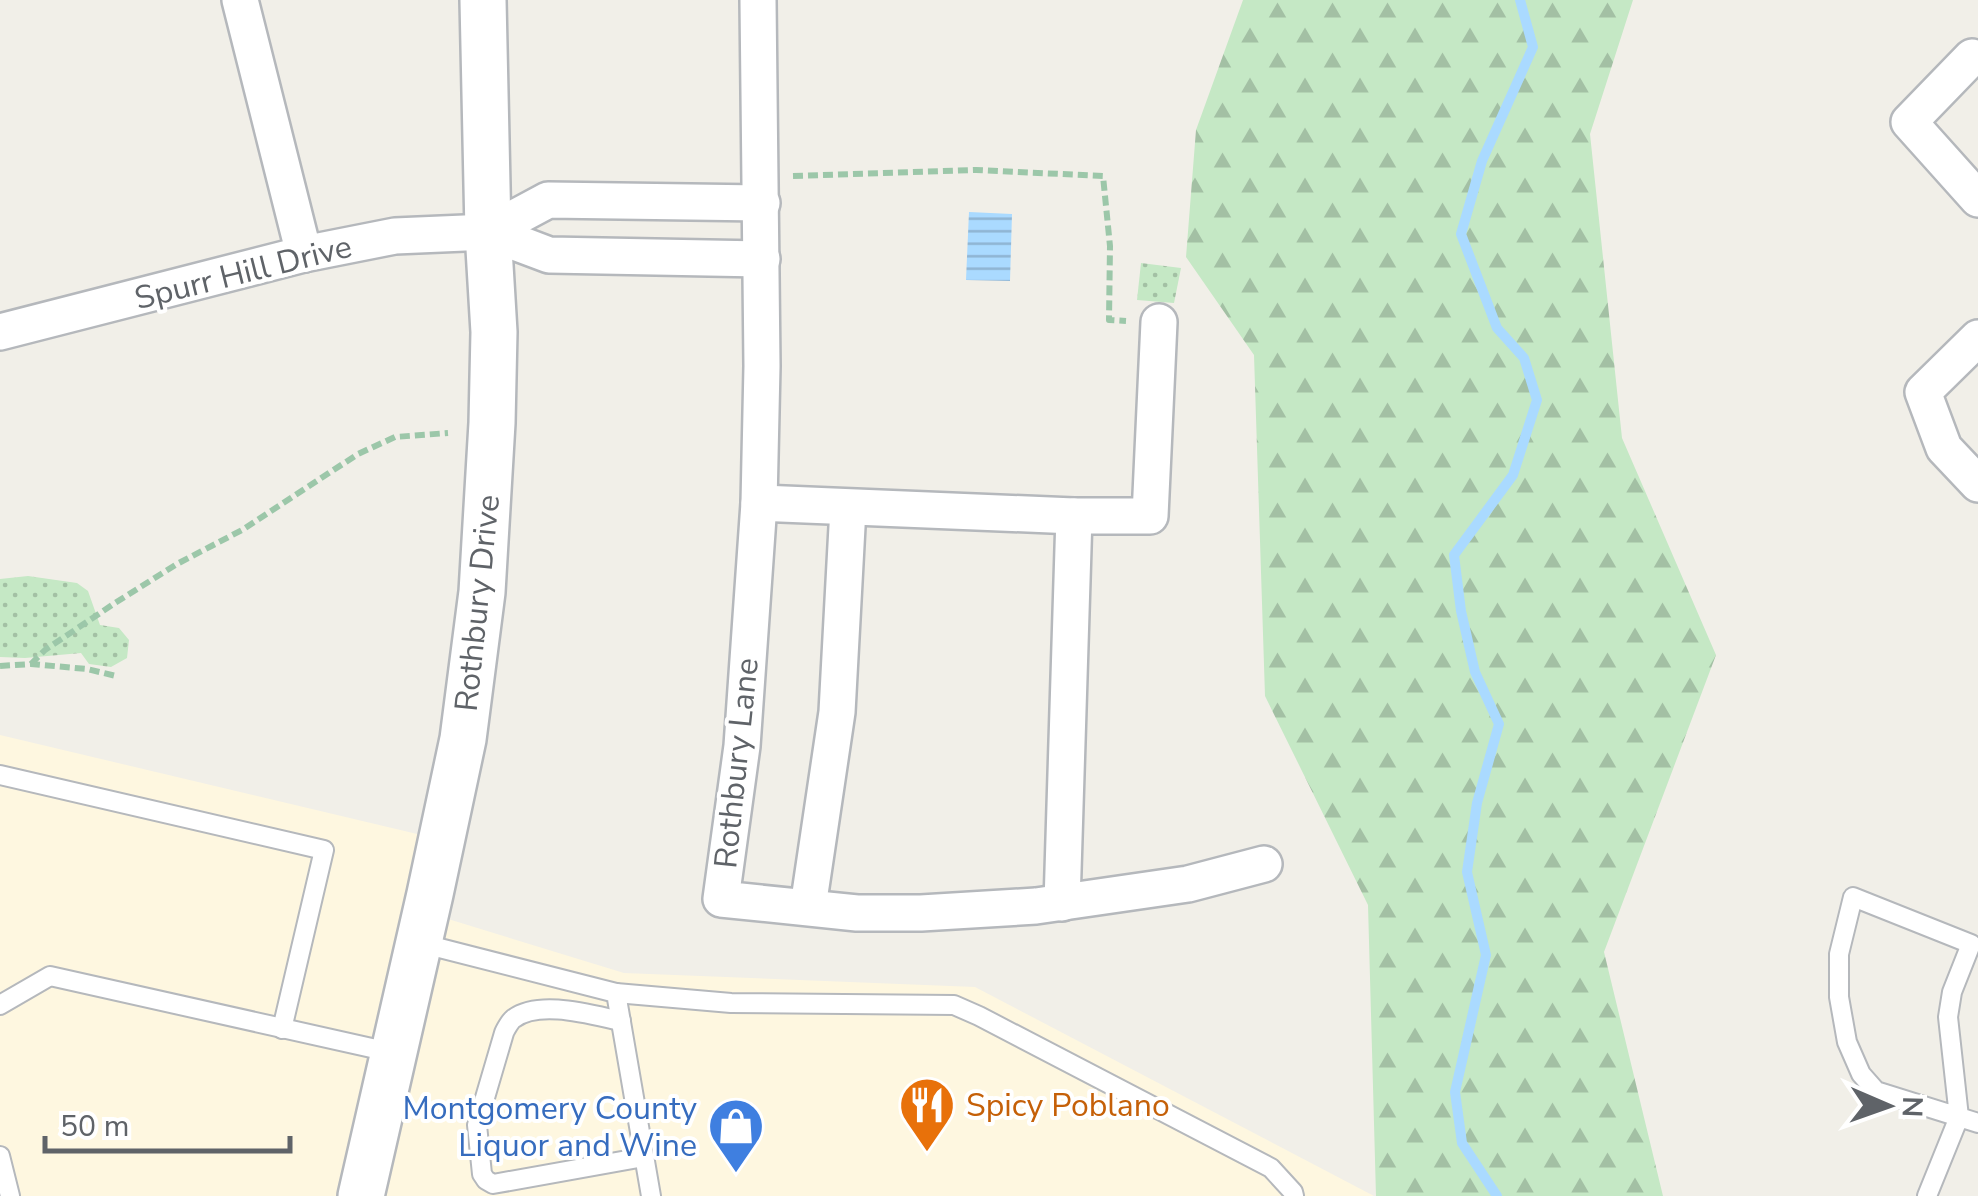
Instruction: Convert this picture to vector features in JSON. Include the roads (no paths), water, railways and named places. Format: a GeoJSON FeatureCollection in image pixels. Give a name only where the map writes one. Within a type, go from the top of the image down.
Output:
{"type":"FeatureCollection","features":[{"type":"Feature","properties":{"kind":"street"},"geometry":{"type":"LineString","coordinates":[[240,0],[304,254]]}},
{"type":"Feature","properties":{"kind":"street","name":"Rothbury Drive"},"geometry":{"type":"LineString","coordinates":[[361,1196],[463,739],[482,592],[494,332],[483,0]]}},
{"type":"Feature","properties":{"kind":"street","name":"Rothbury Lane"},"geometry":{"type":"LineString","coordinates":[[758,0],[762,190],[759,503],[742,746],[721,898],[857,913],[921,913],[1062,903],[1188,884],[1264,864]]}},
{"type":"Feature","properties":{"kind":"street"},"geometry":{"type":"LineString","coordinates":[[1972,57],[1909,122],[1978,199]]}},
{"type":"Feature","properties":{"kind":"street"},"geometry":{"type":"LineString","coordinates":[[488,232],[548,200],[762,190]]}},
{"type":"Feature","properties":{"kind":"street"},"geometry":{"type":"LineString","coordinates":[[488,232],[549,255],[762,259]]}},
{"type":"Feature","properties":{"kind":"street","name":"Spurr Hill Drive"},"geometry":{"type":"LineString","coordinates":[[0,332],[304,254],[395,236],[488,232]]}},
{"type":"Feature","properties":{"kind":"street"},"geometry":{"type":"LineString","coordinates":[[759,503],[1150,516],[1159,322]]}},
{"type":"Feature","properties":{"kind":"street"},"geometry":{"type":"LineString","coordinates":[[1978,338],[1923,392],[1944,448],[1978,484]]}},
{"type":"Feature","properties":{"kind":"street"},"geometry":{"type":"LineString","coordinates":[[808,907],[836,712],[848,508]]}},
{"type":"Feature","properties":{"kind":"street"},"geometry":{"type":"LineString","coordinates":[[1062,903],[1074,516]]}},
{"type":"Feature","properties":{"kind":"lane"},"geometry":{"type":"LineString","coordinates":[[0,775],[324,850],[282,1029]]}},
{"type":"Feature","properties":{"kind":"lane"},"geometry":{"type":"LineString","coordinates":[[1927,1196],[1959,1116],[1948,1017],[1952,992],[1971,944],[1853,897],[1839,954],[1839,997],[1847,1042],[1861,1074],[1876,1091],[1959,1116],[1978,1123]]}},
{"type":"Feature","properties":{"kind":"lane"},"geometry":{"type":"LineString","coordinates":[[419,942],[616,993],[731,1003],[954,1005],[1271,1168],[1294,1196]]}},
{"type":"Feature","properties":{"kind":"lane"},"geometry":{"type":"LineString","coordinates":[[0,1006],[50,976],[394,1053]]}},
{"type":"Feature","properties":{"kind":"lane"},"geometry":{"type":"LineString","coordinates":[[616,993],[651,1196]]}},
{"type":"Feature","properties":{"kind":"lane"},"geometry":{"type":"LineString","coordinates":[[621,1021],[576,1011],[548,1010],[512,1019],[504,1032],[477,1125],[482,1174],[493,1184],[644,1157]]}},
{"type":"Feature","properties":{"kind":"lane"},"geometry":{"type":"LineString","coordinates":[[0,1156],[10,1196]]}},
{"type":"Feature","properties":{"kind":"water"},"geometry":{"type":"Polygon","coordinates":[[[969,212],[1012,214],[1010,281],[966,280],[969,212]]]}},
{"type":"Feature","properties":{"kind":"waterway"},"geometry":{"type":"LineString","coordinates":[[1497,1196],[1462,1143],[1455,1092],[1486,955],[1467,872],[1477,803],[1499,724],[1475,672],[1461,611],[1454,555],[1513,475],[1537,400],[1524,358],[1497,328],[1461,234],[1482,161],[1533,47],[1520,0]]}},
{"type":"Feature","properties":{"kind":"place","name":"Spicy Poblano"},"geometry":{"type":"Point","coordinates":[927,1154]}},
{"type":"Feature","properties":{"kind":"place","name":"Montgomery County Liquor and Wine"},"geometry":{"type":"Point","coordinates":[736,1175]}}]}
